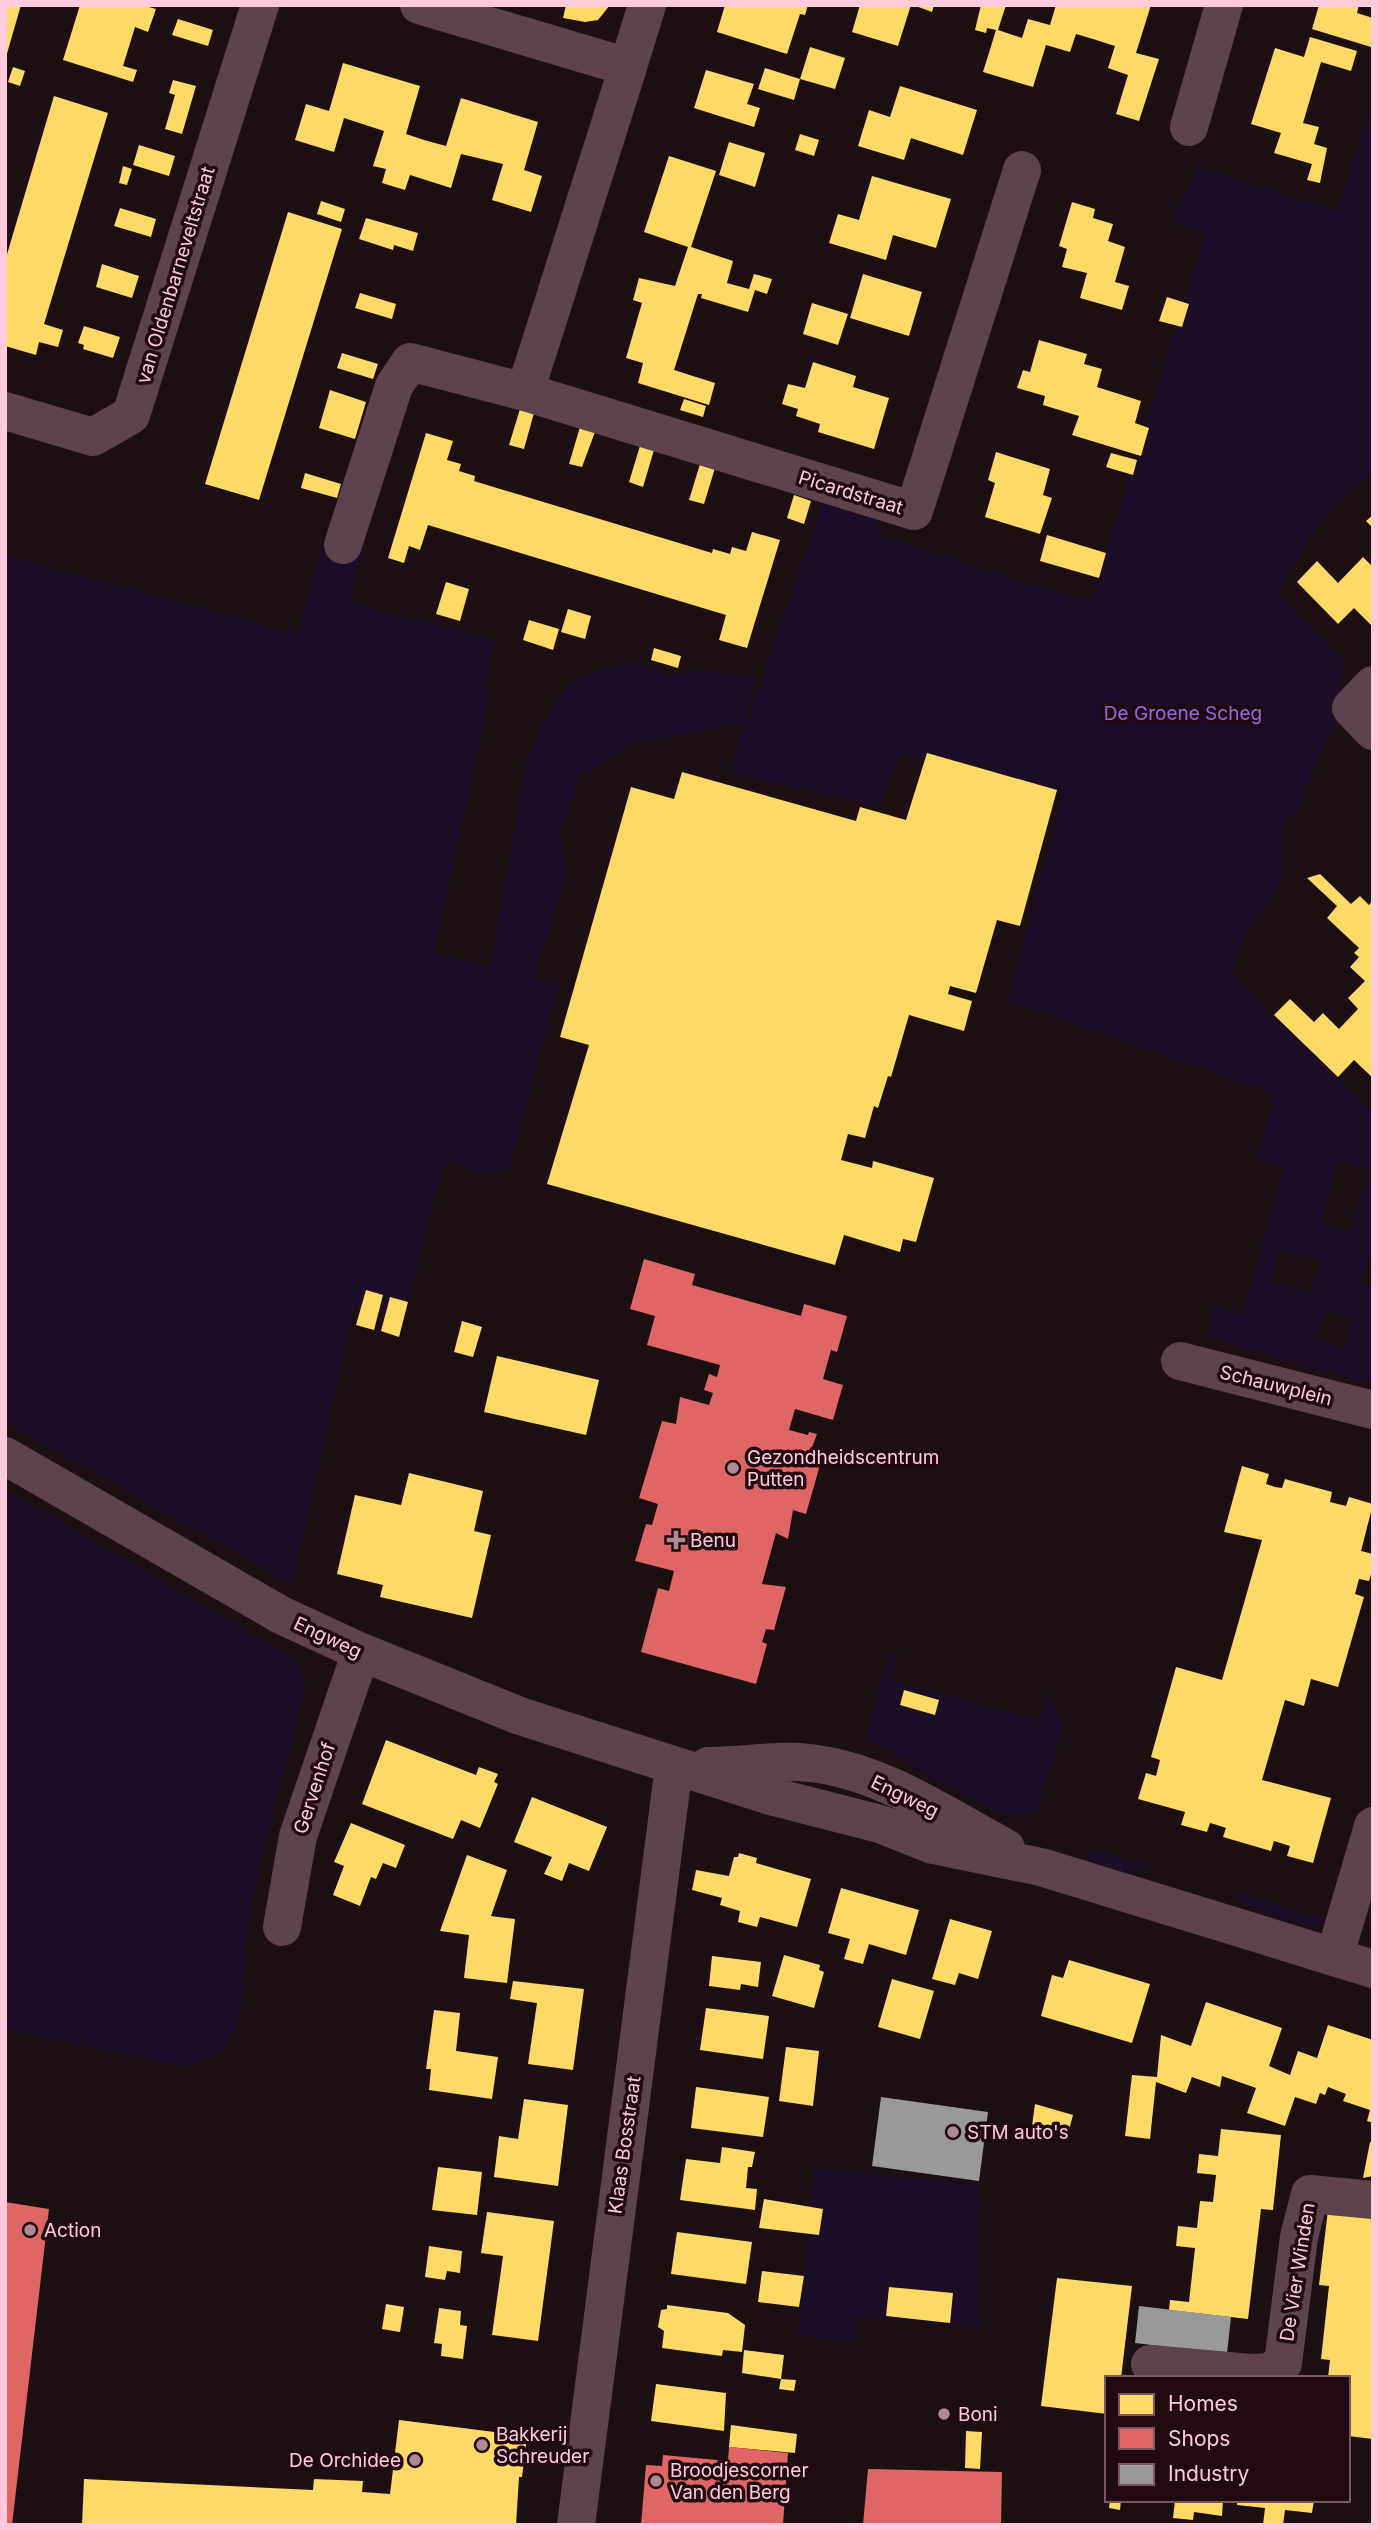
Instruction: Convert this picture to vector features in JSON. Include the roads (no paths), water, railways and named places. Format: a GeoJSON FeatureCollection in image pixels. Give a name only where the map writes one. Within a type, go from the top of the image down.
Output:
{"type":"FeatureCollection","features":[{"type":"Feature","properties":{"kind":"street","name":"van Oldenbarneveltstraat"},"geometry":{"type":"LineString","coordinates":[[5,411],[93,437],[131,415],[260,5]]}},
{"type":"Feature","properties":{"kind":"street"},"geometry":{"type":"LineString","coordinates":[[419,5],[628,67]]}},
{"type":"Feature","properties":{"kind":"street"},"geometry":{"type":"LineString","coordinates":[[525,393],[647,5]]}},
{"type":"Feature","properties":{"kind":"street"},"geometry":{"type":"LineString","coordinates":[[1189,127],[1224,5]]}},
{"type":"Feature","properties":{"kind":"street","name":"Picardstraat"},"geometry":{"type":"LineString","coordinates":[[343,545],[394,386],[410,362],[525,393],[914,512],[1022,170]]}},
{"type":"Feature","properties":{"kind":"street"},"geometry":{"type":"LineString","coordinates":[[1373,685],[1351,708],[1373,731]]}},
{"type":"Feature","properties":{"kind":"street","name":"Schauwplein"},"geometry":{"type":"LineString","coordinates":[[1180,1361],[1373,1409]]}},
{"type":"Feature","properties":{"kind":"street","name":"Engweg"},"geometry":{"type":"LineString","coordinates":[[5,1456],[205,1573],[360,1653],[520,1716],[674,1766],[880,1824],[933,1844],[1041,1867],[1335,1955],[1373,1969]]}},
{"type":"Feature","properties":{"kind":"street","name":"Gervenhof"},"geometry":{"type":"LineString","coordinates":[[282,1927],[298,1836],[360,1653]]}},
{"type":"Feature","properties":{"kind":"street","name":"Klaas Bosstraat"},"geometry":{"type":"LineString","coordinates":[[576,2525],[674,1766]]}},
{"type":"Feature","properties":{"kind":"street"},"geometry":{"type":"LineString","coordinates":[[1335,1955],[1373,1826]]}},
{"type":"Feature","properties":{"kind":"street","name":"De Vier Winden"},"geometry":{"type":"LineString","coordinates":[[1150,2364],[1251,2373],[1269,2372],[1283,2363],[1299,2237],[1310,2194],[1373,2200]]}},
{"type":"Feature","properties":{"kind":"place","name":"Gezondheidscentrum Putten"},"geometry":{"type":"Point","coordinates":[733,1468]}},
{"type":"Feature","properties":{"kind":"place","name":"Benu"},"geometry":{"type":"Point","coordinates":[676,1540]}},
{"type":"Feature","properties":{"kind":"place","name":"STM auto's"},"geometry":{"type":"Point","coordinates":[953,2132]}},
{"type":"Feature","properties":{"kind":"place","name":"Action"},"geometry":{"type":"Point","coordinates":[30,2230]}},
{"type":"Feature","properties":{"kind":"place","name":"Boni"},"geometry":{"type":"Point","coordinates":[944,2414]}},
{"type":"Feature","properties":{"kind":"place","name":"Bakkerij Schreuder"},"geometry":{"type":"Point","coordinates":[482,2445]}},
{"type":"Feature","properties":{"kind":"place","name":"De Orchidee"},"geometry":{"type":"Point","coordinates":[415,2460]}},
{"type":"Feature","properties":{"kind":"place","name":"Broodjescorner Van den Berg"},"geometry":{"type":"Point","coordinates":[656,2481]}},
{"type":"Feature","properties":{"kind":"park label","name":"De Groene Scheg"},"geometry":{"type":"Point","coordinates":[1183,713]}}]}
